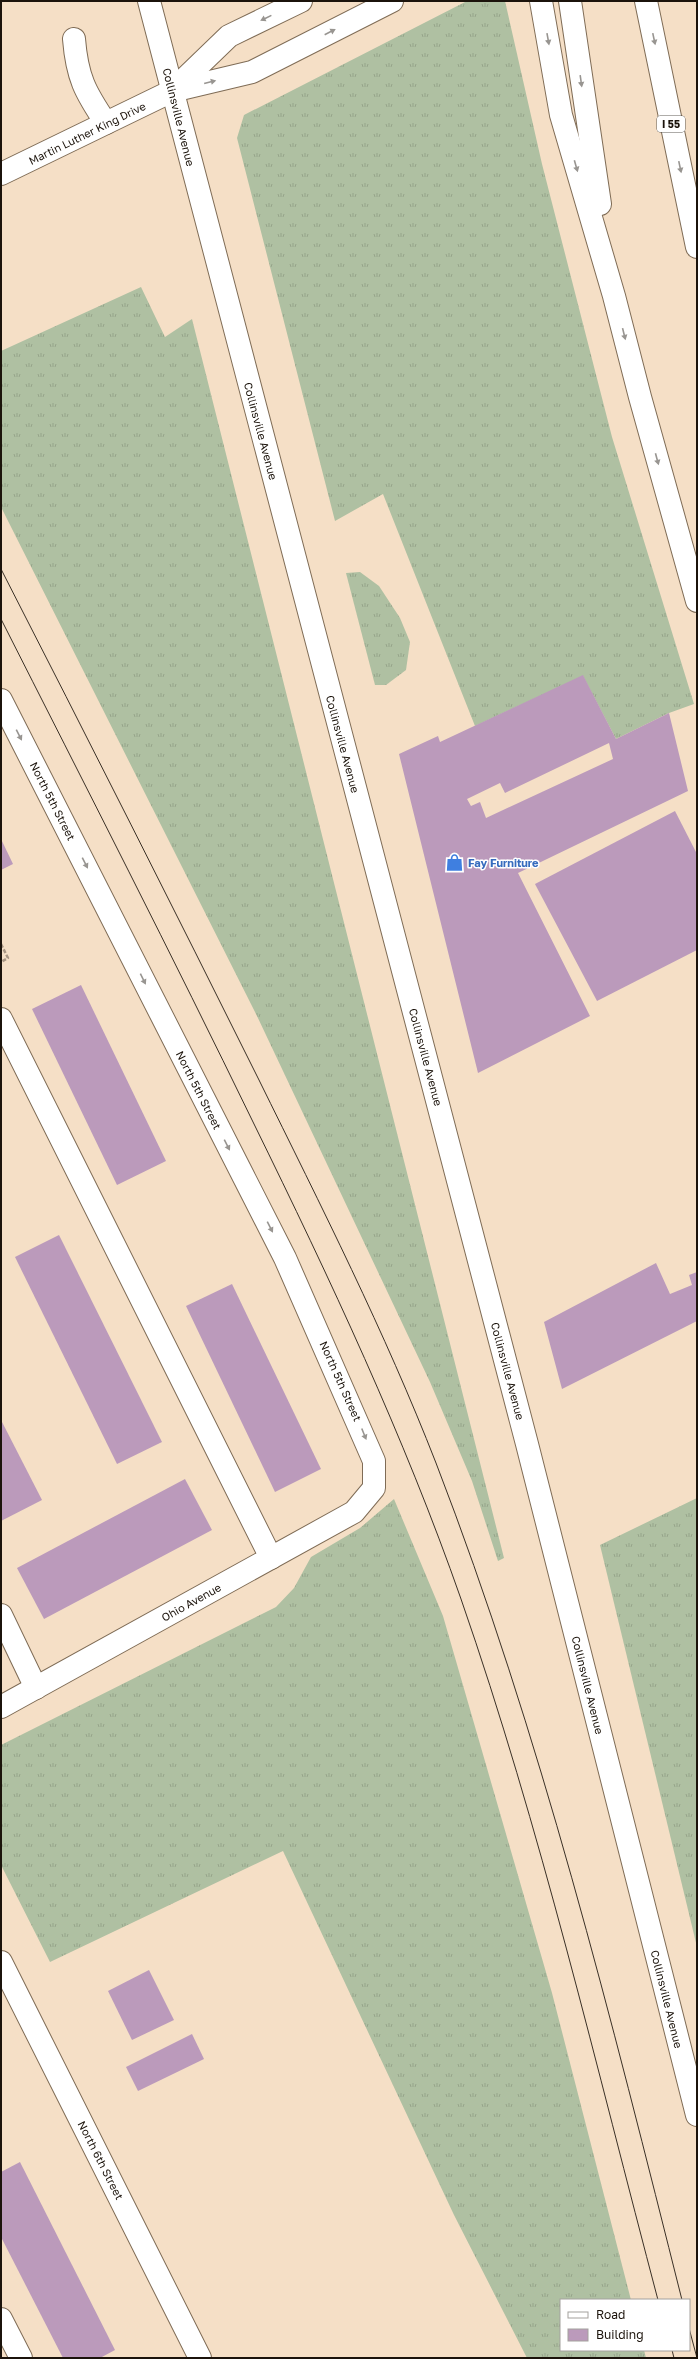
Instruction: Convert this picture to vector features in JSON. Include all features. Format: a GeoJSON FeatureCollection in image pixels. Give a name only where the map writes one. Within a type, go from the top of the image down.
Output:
{"type":"FeatureCollection","features":[{"type":"Feature","properties":{"kind":"main road","name":"Collinsville Avenue"},"geometry":{"type":"LineString","coordinates":[[149,1],[527,1444],[697,2115]]}},
{"type":"Feature","properties":{"kind":"main road"},"geometry":{"type":"LineString","coordinates":[[172,91],[229,36],[300,1]]}},
{"type":"Feature","properties":{"kind":"main road"},"geometry":{"type":"LineString","coordinates":[[172,91],[252,72],[392,1]]}},
{"type":"Feature","properties":{"kind":"main road"},"geometry":{"type":"LineString","coordinates":[[541,1],[561,115],[614,296],[640,397],[697,601]]}},
{"type":"Feature","properties":{"kind":"main road"},"geometry":{"type":"LineString","coordinates":[[570,1],[586,120],[614,296]]}},
{"type":"Feature","properties":{"kind":"main road","name":"I 55"},"geometry":{"type":"LineString","coordinates":[[646,1],[697,247]]}},
{"type":"Feature","properties":{"kind":"main road"},"geometry":{"type":"LineString","coordinates":[[74,39],[79,76],[87,95],[106,123]]}},
{"type":"Feature","properties":{"kind":"main road","name":"Martin Luther King Drive"},"geometry":{"type":"LineString","coordinates":[[1,174],[172,91]]}},
{"type":"Feature","properties":{"kind":"main road","name":"North 5th Street"},"geometry":{"type":"LineString","coordinates":[[1,700],[285,1258],[374,1461],[374,1488]]}},
{"type":"Feature","properties":{"kind":"main road"},"geometry":{"type":"LineString","coordinates":[[1,1019],[270,1558]]}},
{"type":"Feature","properties":{"kind":"main road","name":"Ohio Avenue"},"geometry":{"type":"LineString","coordinates":[[1,1707],[354,1512],[374,1488]]}},
{"type":"Feature","properties":{"kind":"main road"},"geometry":{"type":"LineString","coordinates":[[1,1615],[36,1688]]}},
{"type":"Feature","properties":{"kind":"main road","name":"North 6th Street"},"geometry":{"type":"LineString","coordinates":[[1,1962],[200,2358]]}},
{"type":"Feature","properties":{"kind":"main road"},"geometry":{"type":"LineString","coordinates":[[1,2319],[21,2358]]}},
{"type":"Feature","properties":{"kind":"path"},"geometry":{"type":"LineString","coordinates":[[1,944],[8,958],[1,962]]}},
{"type":"Feature","properties":{"kind":"green space"},"geometry":{"type":"Polygon","coordinates":[[[467,1],[505,1],[542,164],[612,437],[694,704],[669,713],[616,739],[583,676],[475,726],[383,494],[335,521],[237,138],[244,115],[467,1]]]}},
{"type":"Feature","properties":{"kind":"green space"},"geometry":{"type":"Polygon","coordinates":[[[141,287],[165,337],[192,319],[504,1558],[498,1561],[472,1481],[430,1382],[257,1016],[1,507],[1,351],[141,287]]]}},
{"type":"Feature","properties":{"kind":"green space"},"geometry":{"type":"Polygon","coordinates":[[[360,572],[379,586],[400,618],[410,642],[406,670],[386,685],[375,685],[346,573],[360,572]]]}},
{"type":"Feature","properties":{"kind":"green space"},"geometry":{"type":"Polygon","coordinates":[[[697,1498],[697,1947],[600,1545],[697,1498]]]}},
{"type":"Feature","properties":{"kind":"green space"},"geometry":{"type":"Polygon","coordinates":[[[394,1499],[443,1616],[552,1993],[631,2299],[560,2299],[560,2351],[644,2351],[646,2358],[527,2358],[454,2215],[283,1851],[50,1962],[1,1865],[1,1745],[276,1607],[294,1588],[311,1557],[360,1528],[394,1499]]]}},
{"type":"Feature","properties":{"kind":"building"},"geometry":{"type":"Polygon","coordinates":[[[583,675],[616,739],[669,713],[688,791],[518,873],[590,1016],[478,1073],[399,754],[438,736],[440,742],[583,675]],[[609,743],[505,793],[500,783],[467,799],[471,806],[480,802],[486,818],[613,759],[609,743]]]}},
{"type":"Feature","properties":{"kind":"building"},"geometry":{"type":"Polygon","coordinates":[[[675,811],[697,854],[697,950],[597,1001],[535,884],[675,811]]]}},
{"type":"Feature","properties":{"kind":"building"},"geometry":{"type":"Polygon","coordinates":[[[1,839],[13,864],[1,870],[1,839]]]}},
{"type":"Feature","properties":{"kind":"building"},"geometry":{"type":"Polygon","coordinates":[[[81,985],[166,1161],[117,1185],[32,1009],[81,985]]]}},
{"type":"Feature","properties":{"kind":"building"},"geometry":{"type":"Polygon","coordinates":[[[59,1235],[162,1442],[117,1464],[15,1257],[59,1235]]]}},
{"type":"Feature","properties":{"kind":"building"},"geometry":{"type":"Polygon","coordinates":[[[656,1263],[670,1294],[692,1285],[689,1275],[697,1272],[697,1321],[562,1389],[544,1322],[656,1263]]]}},
{"type":"Feature","properties":{"kind":"building"},"geometry":{"type":"Polygon","coordinates":[[[232,1284],[321,1469],[275,1492],[186,1306],[232,1284]]]}},
{"type":"Feature","properties":{"kind":"building"},"geometry":{"type":"Polygon","coordinates":[[[1,1420],[42,1500],[1,1521],[1,1420]]]}},
{"type":"Feature","properties":{"kind":"building"},"geometry":{"type":"Polygon","coordinates":[[[185,1479],[212,1530],[44,1619],[17,1568],[185,1479]]]}},
{"type":"Feature","properties":{"kind":"building"},"geometry":{"type":"Polygon","coordinates":[[[149,1970],[174,2020],[132,2040],[108,1991],[149,1970]]]}},
{"type":"Feature","properties":{"kind":"building"},"geometry":{"type":"Polygon","coordinates":[[[192,2034],[204,2059],[138,2091],[126,2067],[192,2034]]]}},
{"type":"Feature","properties":{"kind":"building"},"geometry":{"type":"Polygon","coordinates":[[[20,2162],[115,2350],[100,2358],[63,2358],[1,2237],[1,2172],[20,2162]]]}},
{"type":"Feature","properties":{"kind":"tram line"},"geometry":{"type":"LineString","coordinates":[[1,569],[195,952],[329,1222],[396,1366],[436,1463],[474,1565],[509,1669],[572,1878],[601,1983],[682,2299]]}},
{"type":"Feature","properties":{"kind":"tram line"},"geometry":{"type":"LineString","coordinates":[[1,619],[223,1061],[338,1299],[365,1358],[439,1538],[490,1686],[517,1773],[590,2036],[658,2299]]}},
{"type":"Feature","properties":{"kind":"tram line"},"geometry":{"type":"LineString","coordinates":[[690,2332],[697,2358]]}},
{"type":"Feature","properties":{"kind":"tram line"},"geometry":{"type":"LineString","coordinates":[[672,2351],[674,2358]]}},
{"type":"Feature","properties":{"kind":"place","name":"Fay Furniture"},"geometry":{"type":"Point","coordinates":[455,862]}}]}
